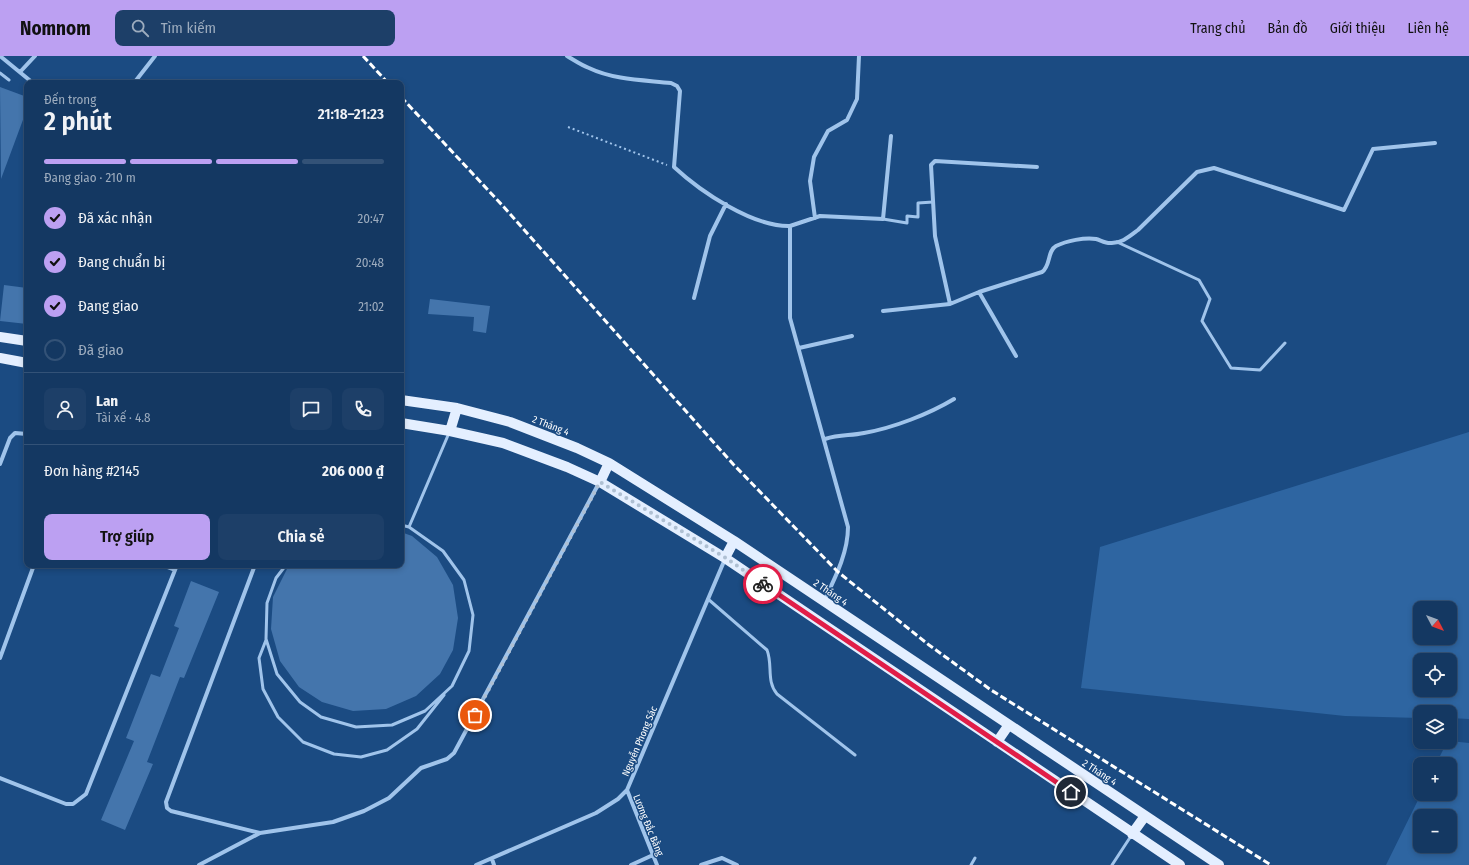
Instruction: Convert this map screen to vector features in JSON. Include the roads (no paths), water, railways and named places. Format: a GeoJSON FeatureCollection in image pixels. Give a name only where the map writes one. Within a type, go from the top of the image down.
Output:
{"type":"FeatureCollection","features":[{"type":"Feature","properties":{"kind":"main road"},"geometry":{"type":"LineString","coordinates":[[0,337],[24,341]]}},
{"type":"Feature","properties":{"kind":"main road"},"geometry":{"type":"LineString","coordinates":[[0,358],[24,362]]}},
{"type":"Feature","properties":{"kind":"main road","name":"2 Tháng 4"},"geometry":{"type":"LineString","coordinates":[[404,400],[457,408],[510,422],[577,448],[609,464],[734,541],[1008,726],[1219,865]]}},
{"type":"Feature","properties":{"kind":"main road"},"geometry":{"type":"LineString","coordinates":[[450,431],[457,408]]}},
{"type":"Feature","properties":{"kind":"main road"},"geometry":{"type":"LineString","coordinates":[[404,423],[450,431],[503,443],[530,452],[600,482],[726,558],[1132,834],[1180,865]]}},
{"type":"Feature","properties":{"kind":"main road"},"geometry":{"type":"LineString","coordinates":[[600,482],[609,464]]}},
{"type":"Feature","properties":{"kind":"main road"},"geometry":{"type":"LineString","coordinates":[[726,558],[734,541]]}},
{"type":"Feature","properties":{"kind":"main road"},"geometry":{"type":"LineString","coordinates":[[997,742],[1008,726]]}},
{"type":"Feature","properties":{"kind":"main road"},"geometry":{"type":"LineString","coordinates":[[1132,834],[1145,816]]}},
{"type":"Feature","properties":{"kind":"street"},"geometry":{"type":"LineString","coordinates":[[0,56],[29,80]]}},
{"type":"Feature","properties":{"kind":"street"},"geometry":{"type":"LineString","coordinates":[[20,72],[35,56]]}},
{"type":"Feature","properties":{"kind":"street"},"geometry":{"type":"LineString","coordinates":[[136,80],[155,56]]}},
{"type":"Feature","properties":{"kind":"street"},"geometry":{"type":"LineString","coordinates":[[567,56],[589,68],[606,74],[624,78],[671,83],[677,86],[680,91],[674,167],[685,178],[726,204],[769,224],[790,226],[815,218],[842,216],[883,219],[891,136]]}},
{"type":"Feature","properties":{"kind":"street"},"geometry":{"type":"LineString","coordinates":[[815,218],[810,181],[814,157],[828,131],[847,120],[857,99],[859,56]]}},
{"type":"Feature","properties":{"kind":"street"},"geometry":{"type":"LineString","coordinates":[[883,311],[950,304],[979,292],[1042,272],[1048,268],[1051,252],[1056,246],[1088,238],[1110,244],[1127,238],[1138,230],[1197,172],[1214,168],[1344,210],[1373,149],[1435,143]]}},
{"type":"Feature","properties":{"kind":"street"},"geometry":{"type":"LineString","coordinates":[[950,304],[935,236],[931,165],[935,161],[1038,167]]}},
{"type":"Feature","properties":{"kind":"street"},"geometry":{"type":"LineString","coordinates":[[694,298],[710,236],[726,204]]}},
{"type":"Feature","properties":{"kind":"street"},"geometry":{"type":"LineString","coordinates":[[790,226],[790,318],[848,527],[838,572],[824,602]]}},
{"type":"Feature","properties":{"kind":"street"},"geometry":{"type":"LineString","coordinates":[[979,292],[1016,356]]}},
{"type":"Feature","properties":{"kind":"street"},"geometry":{"type":"LineString","coordinates":[[799,348],[852,336]]}},
{"type":"Feature","properties":{"kind":"street"},"geometry":{"type":"LineString","coordinates":[[824,439],[841,435],[862,434],[874,431],[926,413],[954,399]]}},
{"type":"Feature","properties":{"kind":"street"},"geometry":{"type":"LineString","coordinates":[[0,464],[10,438],[15,434],[24,434]]}},
{"type":"Feature","properties":{"kind":"street"},"geometry":{"type":"LineString","coordinates":[[199,865],[260,833],[319,825],[349,818],[389,798],[421,768],[447,759],[454,753],[600,482]]}},
{"type":"Feature","properties":{"kind":"street","name":"Nguyễn Phong Sác"},"geometry":{"type":"LineString","coordinates":[[476,865],[596,812],[618,799],[627,790],[726,558]]}},
{"type":"Feature","properties":{"kind":"street"},"geometry":{"type":"LineString","coordinates":[[0,658],[33,568]]}},
{"type":"Feature","properties":{"kind":"street"},"geometry":{"type":"LineString","coordinates":[[0,778],[66,804],[73,804],[86,794],[175,570],[170,568]]}},
{"type":"Feature","properties":{"kind":"street"},"geometry":{"type":"LineString","coordinates":[[254,568],[166,802],[167,808],[171,811],[260,833]]}},
{"type":"Feature","properties":{"kind":"street","name":"Lương Đắc Bằng"},"geometry":{"type":"LineString","coordinates":[[627,790],[657,865]]}},
{"type":"Feature","properties":{"kind":"street"},"geometry":{"type":"LineString","coordinates":[[631,865],[653,855]]}},
{"type":"Feature","properties":{"kind":"street"},"geometry":{"type":"LineString","coordinates":[[701,865],[722,858],[730,860],[737,865]]}},
{"type":"Feature","properties":{"kind":"street"},"geometry":{"type":"LineString","coordinates":[[492,859],[494,865]]}},
{"type":"Feature","properties":{"kind":"street"},"geometry":{"type":"LineString","coordinates":[[730,860],[732,865]]}},
{"type":"Feature","properties":{"kind":"lane"},"geometry":{"type":"LineString","coordinates":[[0,73],[9,80]]}},
{"type":"Feature","properties":{"kind":"lane"},"geometry":{"type":"LineString","coordinates":[[883,219],[907,223],[907,216],[918,217],[918,203],[933,202]]}},
{"type":"Feature","properties":{"kind":"lane"},"geometry":{"type":"LineString","coordinates":[[1117,242],[1199,280],[1210,299],[1202,321],[1231,368],[1260,370],[1285,343]]}},
{"type":"Feature","properties":{"kind":"lane"},"geometry":{"type":"LineString","coordinates":[[409,527],[450,431]]}},
{"type":"Feature","properties":{"kind":"lane"},"geometry":{"type":"LineString","coordinates":[[284,568],[276,578],[267,603],[266,639],[259,658],[263,689],[278,717],[303,742],[334,754],[361,757],[387,750],[417,729],[452,686],[469,651],[473,615],[464,580],[443,551],[409,527],[404,526]]}},
{"type":"Feature","properties":{"kind":"lane"},"geometry":{"type":"LineString","coordinates":[[708,599],[767,650],[769,656],[771,682],[773,689],[777,694],[855,755]]}},
{"type":"Feature","properties":{"kind":"lane"},"geometry":{"type":"LineString","coordinates":[[266,639],[277,674],[300,702],[321,717],[356,727],[392,725],[425,711],[452,686]]}},
{"type":"Feature","properties":{"kind":"lane"},"geometry":{"type":"LineString","coordinates":[[1112,865],[1132,834]]}},
{"type":"Feature","properties":{"kind":"lane"},"geometry":{"type":"LineString","coordinates":[[971,865],[975,858]]}},
{"type":"Feature","properties":{"kind":"railway"},"geometry":{"type":"LineString","coordinates":[[363,56],[385,80]]}},
{"type":"Feature","properties":{"kind":"railway"},"geometry":{"type":"LineString","coordinates":[[404,100],[502,205],[733,464],[838,572],[929,645],[991,690],[1271,865]]}}]}
